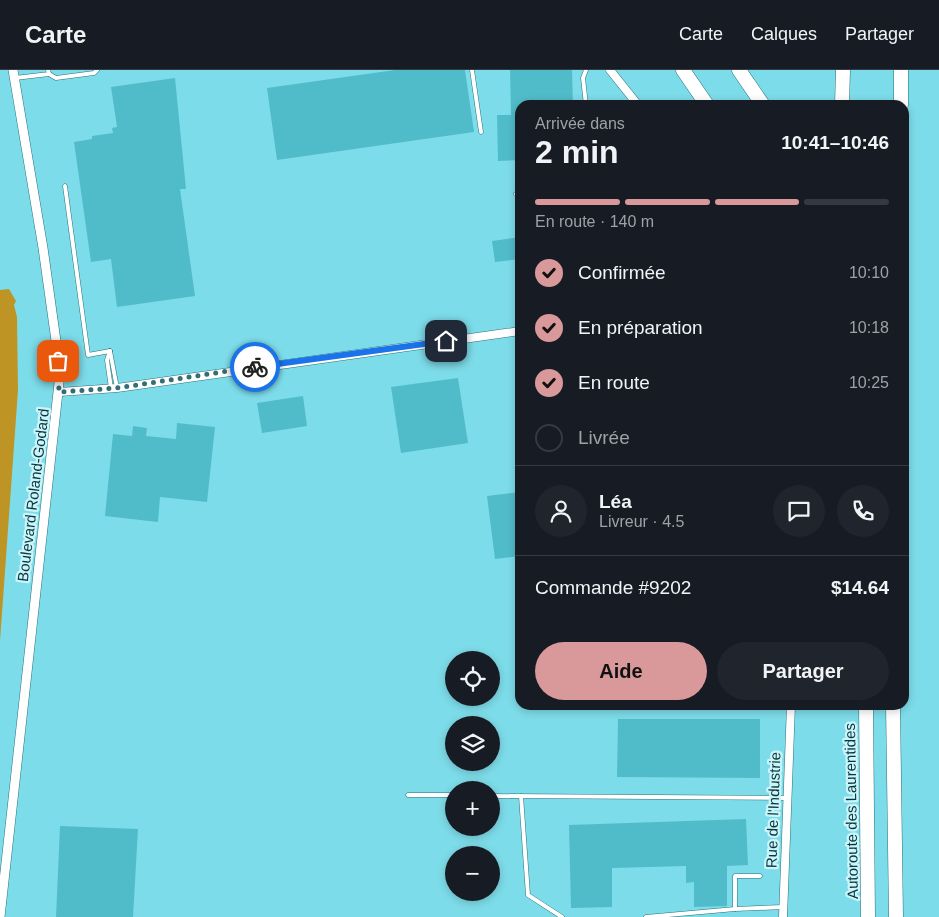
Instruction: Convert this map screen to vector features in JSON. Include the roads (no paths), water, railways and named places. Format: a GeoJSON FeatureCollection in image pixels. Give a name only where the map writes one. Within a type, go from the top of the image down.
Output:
{"type":"FeatureCollection","features":[{"type":"Feature","properties":{"kind":"highway"},"geometry":{"type":"LineString","coordinates":[[683,70],[704,100]]}},
{"type":"Feature","properties":{"kind":"highway"},"geometry":{"type":"LineString","coordinates":[[739,70],[760,100]]}},
{"type":"Feature","properties":{"kind":"highway"},"geometry":{"type":"LineString","coordinates":[[842,100],[843,70]]}},
{"type":"Feature","properties":{"kind":"highway"},"geometry":{"type":"LineString","coordinates":[[901,70],[901,100]]}},
{"type":"Feature","properties":{"kind":"highway","name":"Autoroute des Laurentides"},"geometry":{"type":"LineString","coordinates":[[866,710],[868,917]]}},
{"type":"Feature","properties":{"kind":"highway"},"geometry":{"type":"LineString","coordinates":[[893,710],[896,917]]}},
{"type":"Feature","properties":{"kind":"street"},"geometry":{"type":"LineString","coordinates":[[610,70],[634,100]]}},
{"type":"Feature","properties":{"kind":"street","name":"Boulevard Roland-Godard"},"geometry":{"type":"LineString","coordinates":[[0,917],[12,826],[39,562],[59,392],[58,354],[47,275],[13,73]]}},
{"type":"Feature","properties":{"kind":"street"},"geometry":{"type":"LineString","coordinates":[[59,392],[114,388],[515,332]]}},
{"type":"Feature","properties":{"kind":"street","name":"Rue de l'Industrie"},"geometry":{"type":"LineString","coordinates":[[783,917],[791,710]]}},
{"type":"Feature","properties":{"kind":"lane"},"geometry":{"type":"LineString","coordinates":[[472,70],[481,132]]}},
{"type":"Feature","properties":{"kind":"lane"},"geometry":{"type":"LineString","coordinates":[[585,100],[583,78],[586,70]]}},
{"type":"Feature","properties":{"kind":"lane"},"geometry":{"type":"LineString","coordinates":[[13,73],[49,72],[56,78],[95,72]]}},
{"type":"Feature","properties":{"kind":"lane"},"geometry":{"type":"LineString","coordinates":[[65,186],[88,355],[110,351],[114,388]]}},
{"type":"Feature","properties":{"kind":"lane"},"geometry":{"type":"LineString","coordinates":[[408,795],[445,795]]}},
{"type":"Feature","properties":{"kind":"lane"},"geometry":{"type":"LineString","coordinates":[[500,796],[787,798]]}},
{"type":"Feature","properties":{"kind":"lane"},"geometry":{"type":"LineString","coordinates":[[521,796],[528,894],[562,917]]}},
{"type":"Feature","properties":{"kind":"lane"},"geometry":{"type":"LineString","coordinates":[[735,910],[735,876],[760,876]]}},
{"type":"Feature","properties":{"kind":"lane"},"geometry":{"type":"LineString","coordinates":[[646,917],[783,907]]}}]}
